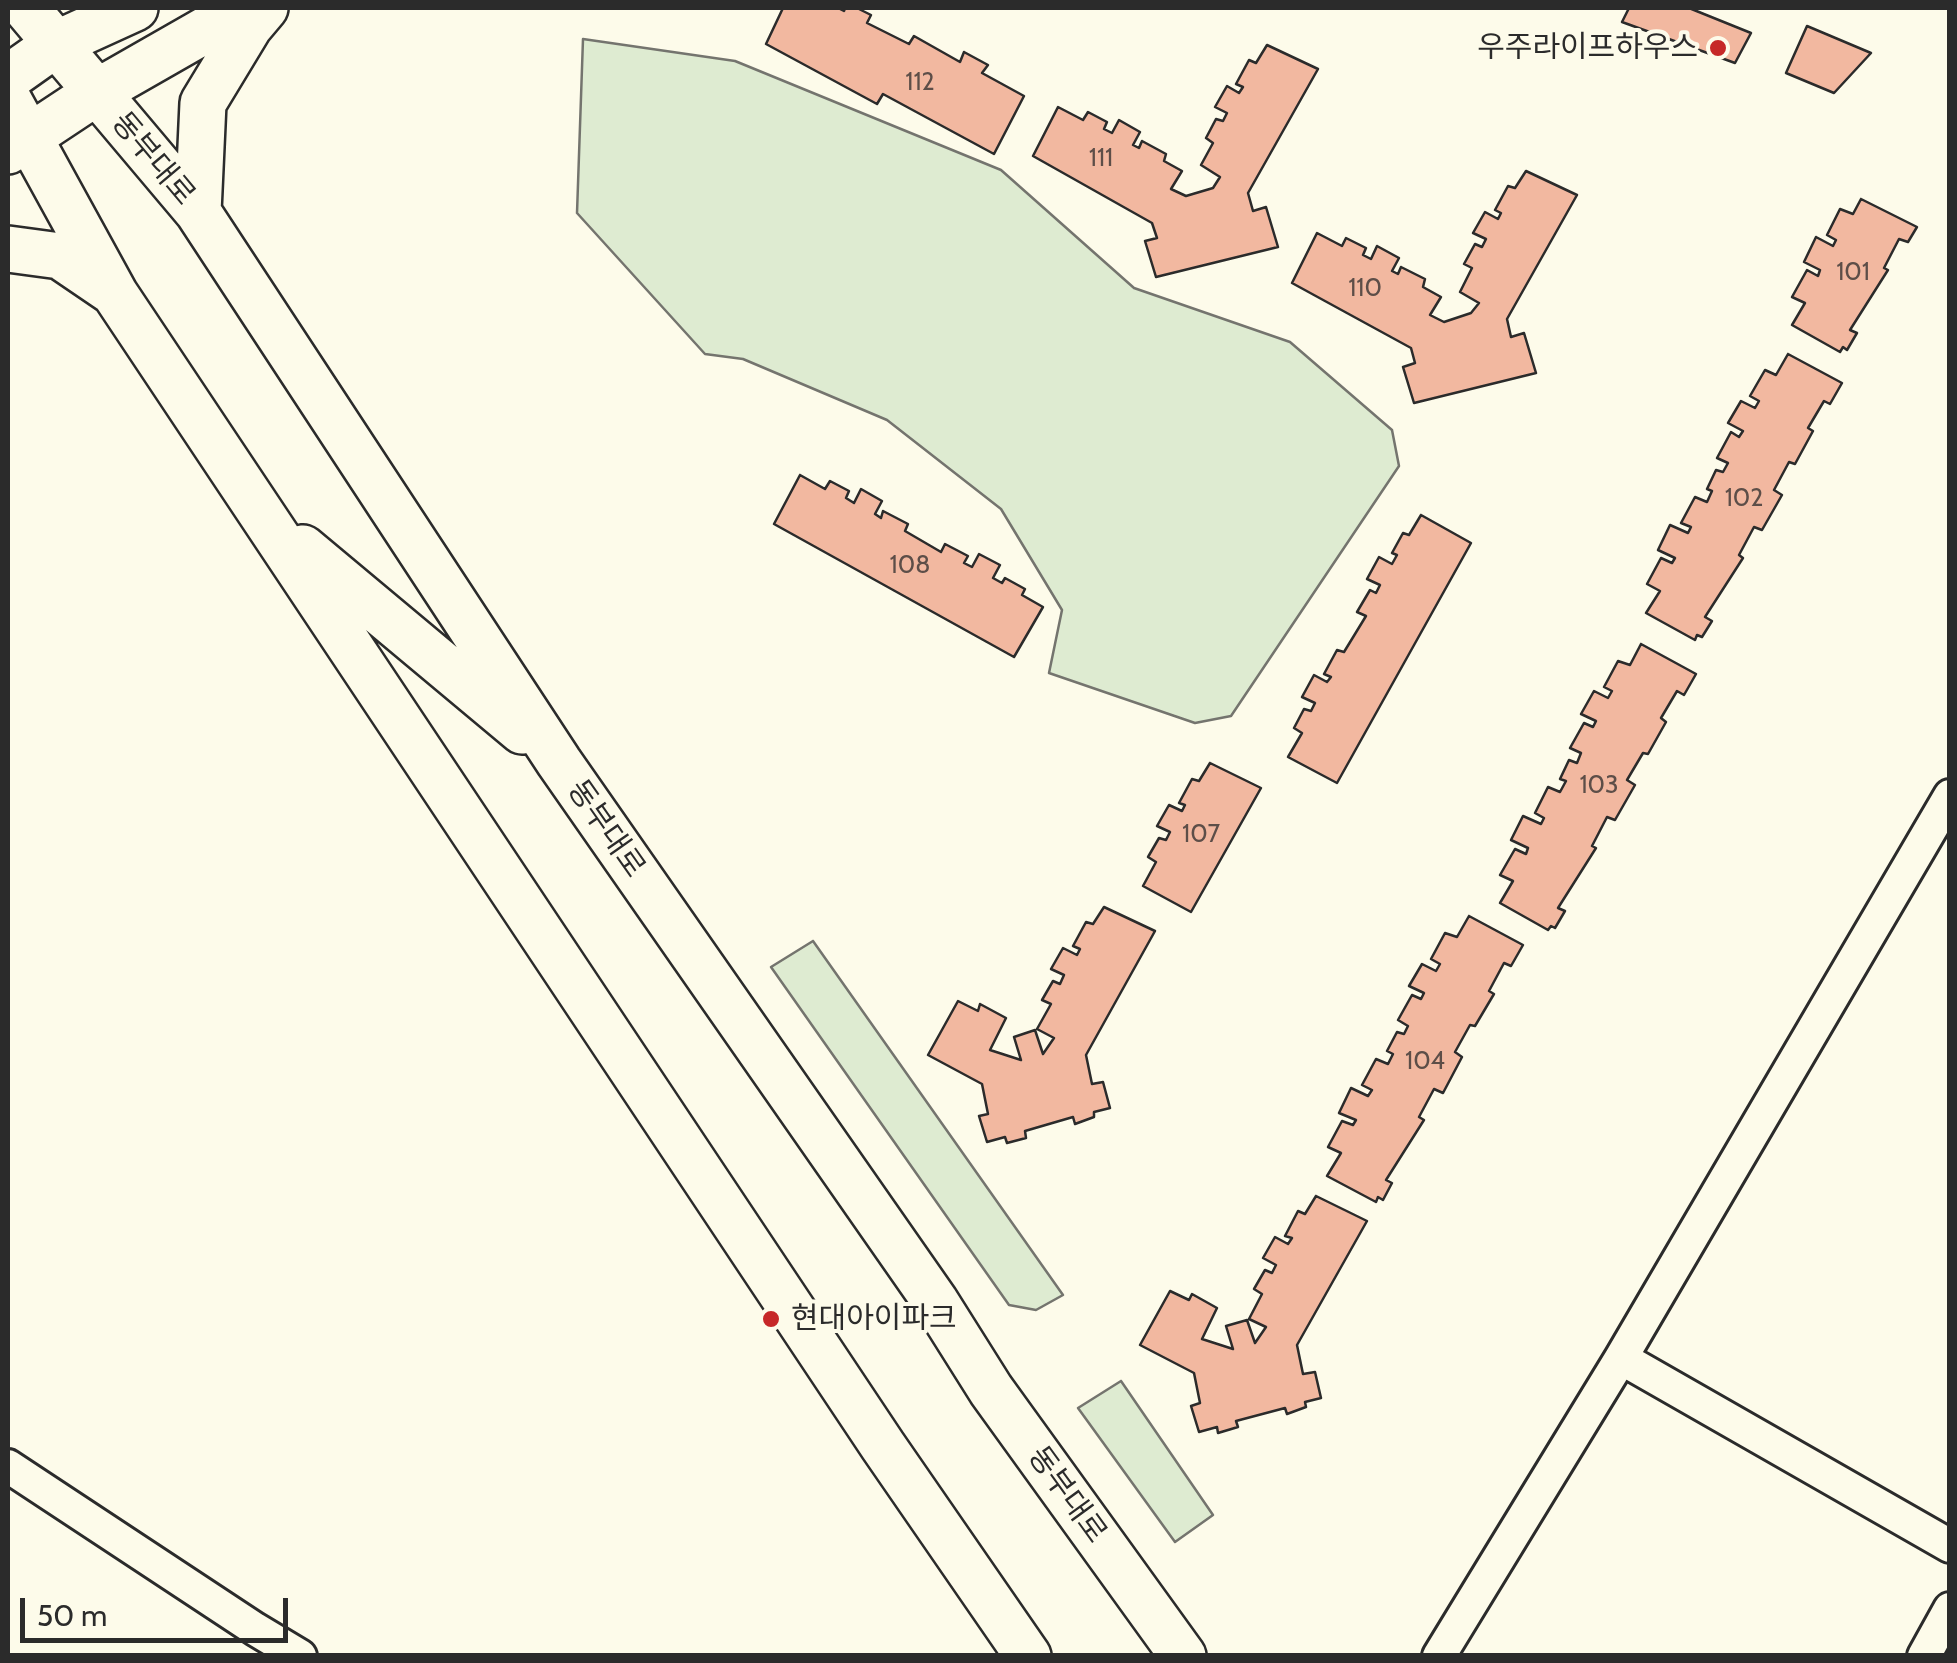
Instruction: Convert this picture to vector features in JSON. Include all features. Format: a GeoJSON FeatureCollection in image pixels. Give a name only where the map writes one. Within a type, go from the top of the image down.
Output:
{"type":"FeatureCollection","features":[{"type":"Feature","properties":{"kind":"main road","name":"동부대로"},"geometry":{"type":"LineString","coordinates":[[26,8],[198,212],[560,762],[935,1301],[992,1390],[1183,1656]]}},
{"type":"Feature","properties":{"kind":"main road"},"geometry":{"type":"LineString","coordinates":[[8,78],[56,44],[135,8]]}},
{"type":"Feature","properties":{"kind":"main road"},"geometry":{"type":"LineString","coordinates":[[18,144],[97,92],[244,8]]}},
{"type":"Feature","properties":{"kind":"main road"},"geometry":{"type":"LineString","coordinates":[[198,212],[203,102],[265,8]]}},
{"type":"Feature","properties":{"kind":"main road"},"geometry":{"type":"LineString","coordinates":[[8,98],[18,144],[116,294],[883,1446],[1028,1656]]}},
{"type":"Feature","properties":{"kind":"main road"},"geometry":{"type":"LineString","coordinates":[[8,248],[60,256],[116,294]]}},
{"type":"Feature","properties":{"kind":"main road"},"geometry":{"type":"LineString","coordinates":[[263,515],[560,762]]}},
{"type":"Feature","properties":{"kind":"street"},"geometry":{"type":"LineString","coordinates":[[1439,1656],[1621,1358],[1950,796]]}},
{"type":"Feature","properties":{"kind":"street"},"geometry":{"type":"LineString","coordinates":[[1621,1358],[1950,1546]]}},
{"type":"Feature","properties":{"kind":"street"},"geometry":{"type":"LineString","coordinates":[[8,1466],[300,1656]]}},
{"type":"Feature","properties":{"kind":"street"},"geometry":{"type":"LineString","coordinates":[[1924,1656],[1950,1609]]}},
{"type":"Feature","properties":{"kind":"green space"},"geometry":{"type":"Polygon","coordinates":[[[583,39],[735,61],[1001,170],[1134,288],[1290,342],[1392,430],[1399,466],[1231,716],[1195,723],[1049,673],[1062,610],[1001,509],[887,420],[743,359],[705,354],[577,213],[583,39]]]}},
{"type":"Feature","properties":{"kind":"green space"},"geometry":{"type":"Polygon","coordinates":[[[813,941],[1063,1295],[1036,1310],[1009,1305],[771,967],[813,941]]]}},
{"type":"Feature","properties":{"kind":"green space"},"geometry":{"type":"Polygon","coordinates":[[[1121,1381],[1213,1515],[1175,1542],[1078,1408],[1121,1381]]]}},
{"type":"Feature","properties":{"kind":"building"},"geometry":{"type":"Polygon","coordinates":[[[783,8],[857,8],[871,15],[867,23],[909,44],[914,36],[960,62],[964,52],[988,65],[982,73],[1024,96],[994,154],[883,94],[877,104],[766,44],[783,8]]]}},
{"type":"Feature","properties":{"kind":"building","name":"우주라이프하우스"},"geometry":{"type":"Polygon","coordinates":[[[1629,8],[1689,8],[1751,33],[1735,63],[1622,22],[1629,8]]]}},
{"type":"Feature","properties":{"kind":"building"},"geometry":{"type":"Polygon","coordinates":[[[1807,26],[1871,53],[1834,93],[1786,73],[1807,26]]]}},
{"type":"Feature","properties":{"kind":"building"},"geometry":{"type":"Polygon","coordinates":[[[1267,45],[1318,69],[1248,193],[1253,211],[1266,207],[1278,247],[1156,277],[1145,241],[1157,238],[1152,223],[1033,156],[1058,107],[1083,120],[1088,112],[1107,122],[1104,129],[1112,133],[1119,120],[1140,132],[1133,145],[1139,148],[1142,141],[1166,154],[1164,161],[1182,171],[1171,189],[1186,196],[1213,188],[1220,177],[1201,165],[1213,143],[1206,138],[1216,119],[1223,121],[1227,113],[1215,107],[1227,86],[1239,93],[1243,87],[1236,84],[1249,60],[1256,63],[1267,45]]]}},
{"type":"Feature","properties":{"kind":"building"},"geometry":{"type":"Polygon","coordinates":[[[1526,171],[1577,195],[1507,319],[1511,337],[1524,333],[1536,373],[1414,403],[1403,367],[1415,363],[1411,348],[1292,283],[1317,233],[1342,246],[1346,238],[1366,248],[1363,255],[1371,259],[1377,246],[1399,258],[1392,271],[1398,274],[1401,267],[1425,279],[1423,287],[1441,297],[1430,315],[1444,322],[1471,313],[1479,303],[1460,292],[1472,268],[1464,264],[1475,244],[1482,247],[1486,239],[1473,233],[1485,212],[1498,219],[1501,213],[1495,210],[1508,186],[1515,188],[1526,171]]]}},
{"type":"Feature","properties":{"kind":"building"},"geometry":{"type":"Polygon","coordinates":[[[1861,199],[1917,227],[1908,242],[1899,239],[1884,268],[1888,270],[1850,330],[1857,333],[1847,350],[1843,347],[1840,352],[1792,325],[1805,303],[1792,297],[1807,270],[1818,276],[1820,270],[1804,262],[1816,237],[1833,246],[1836,240],[1827,235],[1840,209],[1853,214],[1861,199]]]}},
{"type":"Feature","properties":{"kind":"building"},"geometry":{"type":"Polygon","coordinates":[[[1788,354],[1842,383],[1830,404],[1824,401],[1808,428],[1813,431],[1795,464],[1789,462],[1774,490],[1782,495],[1762,530],[1754,527],[1739,555],[1743,558],[1705,617],[1712,621],[1702,637],[1697,635],[1695,640],[1646,613],[1660,591],[1647,584],[1661,558],[1672,563],[1675,558],[1658,550],[1670,525],[1688,533],[1691,527],[1681,523],[1695,497],[1707,502],[1712,491],[1707,489],[1716,470],[1723,472],[1728,463],[1717,458],[1731,432],[1739,437],[1743,431],[1728,423],[1741,401],[1755,408],[1759,401],[1750,396],[1765,370],[1776,375],[1788,354]]]}},
{"type":"Feature","properties":{"kind":"building"},"geometry":{"type":"Polygon","coordinates":[[[800,475],[825,489],[830,481],[849,491],[846,498],[854,503],[861,489],[882,501],[875,514],[881,518],[883,511],[908,524],[905,531],[941,552],[945,544],[968,556],[964,563],[972,567],[979,554],[1000,565],[993,578],[1002,583],[1005,578],[1025,589],[1022,595],[1043,607],[1014,657],[774,524],[800,475]]]}},
{"type":"Feature","properties":{"kind":"building"},"geometry":{"type":"Polygon","coordinates":[[[1421,515],[1471,543],[1337,783],[1288,757],[1302,733],[1294,728],[1304,709],[1311,711],[1315,703],[1302,697],[1314,675],[1327,682],[1331,677],[1324,674],[1337,650],[1344,652],[1366,616],[1357,612],[1370,590],[1376,593],[1380,585],[1367,579],[1379,557],[1392,564],[1397,555],[1392,553],[1403,533],[1409,535],[1421,515]]]}},
{"type":"Feature","properties":{"kind":"building"},"geometry":{"type":"Polygon","coordinates":[[[1641,644],[1696,674],[1684,695],[1677,691],[1661,718],[1666,722],[1627,780],[1635,785],[1615,820],[1607,817],[1592,846],[1596,848],[1558,908],[1565,911],[1555,928],[1551,926],[1548,930],[1500,903],[1513,881],[1500,875],[1515,849],[1526,854],[1528,848],[1511,840],[1523,816],[1541,824],[1544,818],[1535,813],[1548,787],[1560,792],[1566,781],[1560,779],[1569,760],[1577,763],[1581,753],[1570,748],[1584,723],[1593,727],[1596,721],[1581,714],[1594,691],[1608,698],[1612,691],[1604,687],[1618,661],[1630,665],[1641,644]]]}},
{"type":"Feature","properties":{"kind":"building"},"geometry":{"type":"Polygon","coordinates":[[[1210,763],[1261,788],[1191,912],[1143,886],[1156,862],[1148,857],[1159,838],[1166,840],[1170,832],[1157,826],[1169,805],[1182,811],[1185,805],[1179,803],[1192,779],[1199,781],[1210,763]]]}},
{"type":"Feature","properties":{"kind":"building"},"geometry":{"type":"Polygon","coordinates":[[[1104,907],[1155,931],[1086,1055],[1092,1084],[1103,1082],[1110,1108],[1094,1112],[1094,1117],[1075,1124],[1073,1117],[1025,1131],[1026,1138],[1007,1143],[1005,1137],[987,1142],[979,1116],[988,1114],[982,1084],[928,1055],[958,1001],[978,1011],[980,1004],[1006,1018],[990,1050],[1021,1060],[1014,1037],[1035,1030],[1043,1054],[1054,1038],[1037,1029],[1051,1004],[1042,1000],[1053,981],[1060,984],[1064,975],[1051,969],[1063,948],[1077,955],[1080,949],[1073,946],[1086,922],[1093,924],[1104,907]]]}},
{"type":"Feature","properties":{"kind":"building"},"geometry":{"type":"Polygon","coordinates":[[[1469,916],[1523,945],[1511,966],[1504,963],[1489,991],[1494,994],[1455,1052],[1462,1057],[1443,1093],[1434,1089],[1419,1117],[1424,1120],[1386,1180],[1392,1183],[1383,1200],[1378,1197],[1376,1202],[1327,1176],[1341,1153],[1328,1147],[1342,1121],[1353,1125],[1356,1120],[1339,1113],[1351,1088],[1368,1096],[1372,1090],[1362,1085],[1376,1059],[1388,1064],[1393,1054],[1387,1051],[1397,1032],[1404,1034],[1408,1026],[1398,1020],[1412,995],[1421,999],[1424,993],[1409,986],[1422,964],[1436,971],[1440,964],[1431,959],[1445,933],[1457,937],[1469,916]]]}},
{"type":"Feature","properties":{"kind":"building"},"geometry":{"type":"Polygon","coordinates":[[[1316,1196],[1367,1221],[1297,1345],[1303,1374],[1315,1372],[1321,1398],[1305,1402],[1306,1407],[1287,1414],[1285,1408],[1236,1421],[1238,1427],[1218,1433],[1217,1427],[1199,1432],[1191,1406],[1200,1403],[1194,1373],[1140,1345],[1170,1291],[1189,1300],[1192,1294],[1217,1308],[1202,1339],[1233,1349],[1226,1326],[1247,1320],[1255,1343],[1266,1327],[1249,1319],[1262,1294],[1254,1289],[1265,1270],[1272,1273],[1276,1265],[1263,1258],[1275,1237],[1288,1244],[1292,1238],[1285,1236],[1298,1211],[1305,1214],[1316,1196]]]}},
{"type":"Feature","properties":{"kind":"place","name":"우주라이프하우스"},"geometry":{"type":"Point","coordinates":[1718,48]}},
{"type":"Feature","properties":{"kind":"place","name":"현대아이파크"},"geometry":{"type":"Point","coordinates":[771,1319]}}]}
